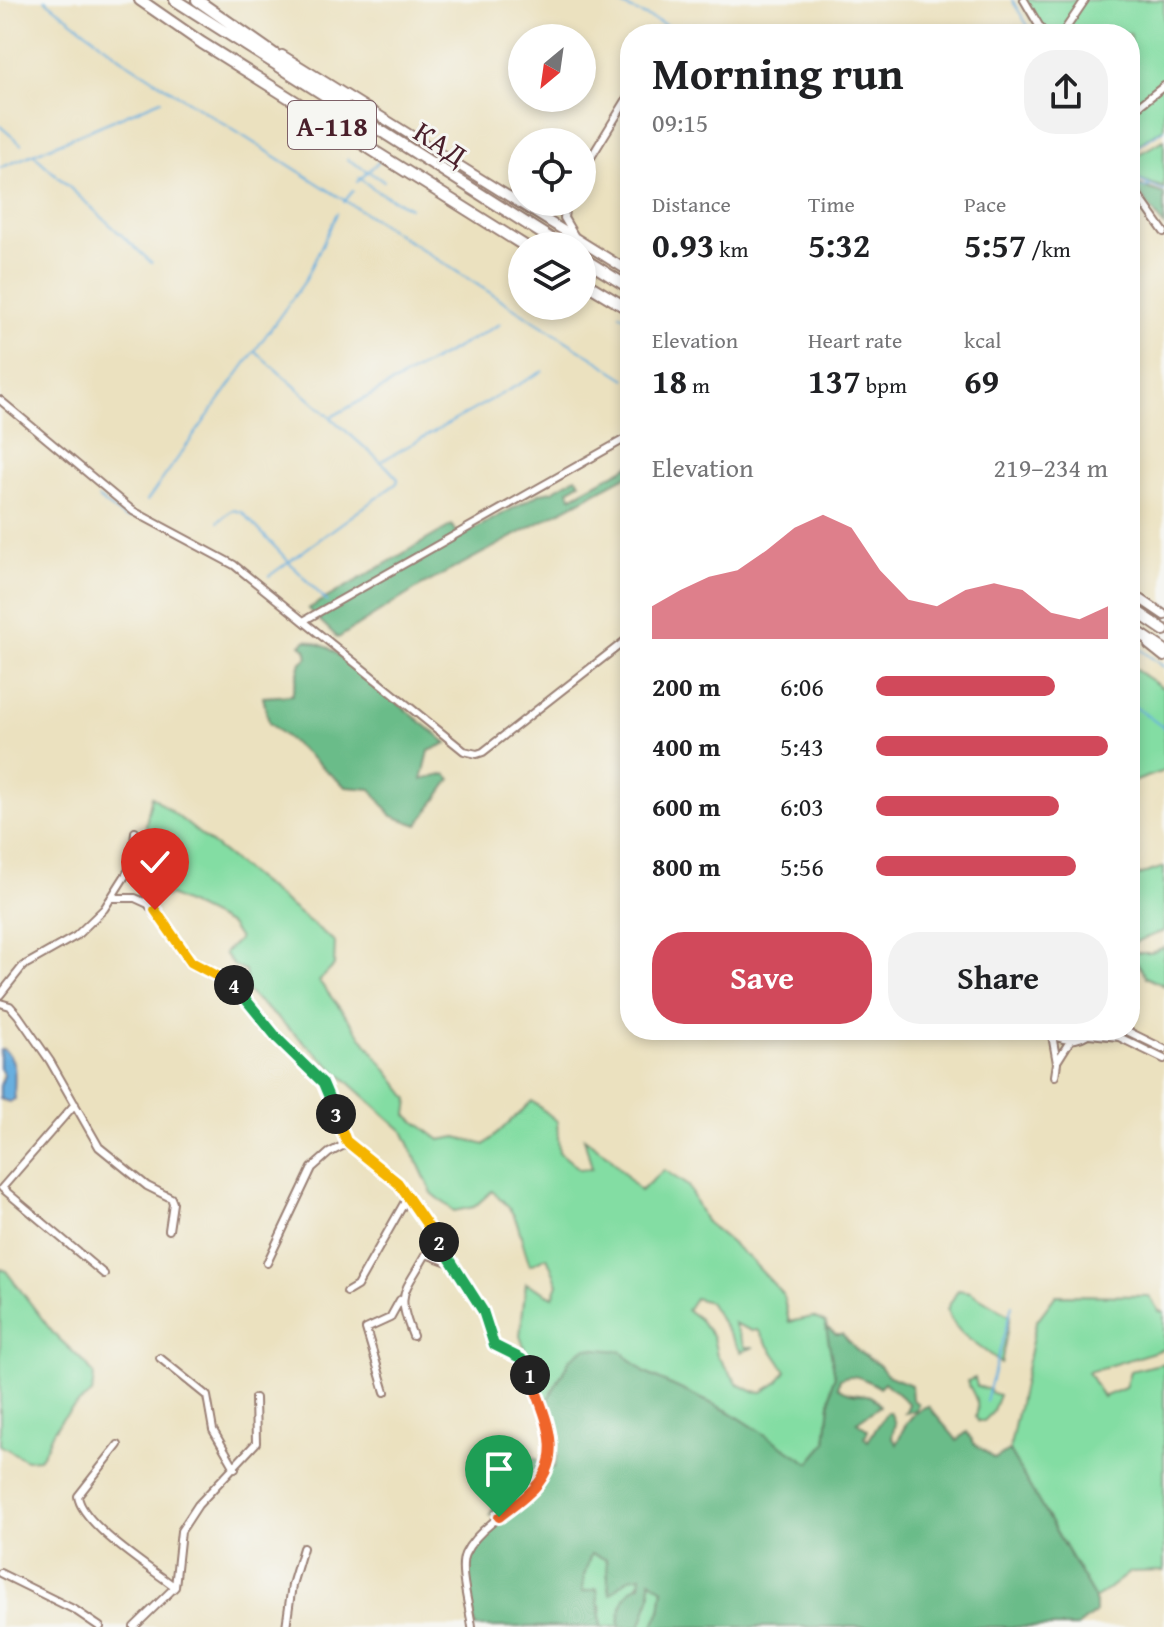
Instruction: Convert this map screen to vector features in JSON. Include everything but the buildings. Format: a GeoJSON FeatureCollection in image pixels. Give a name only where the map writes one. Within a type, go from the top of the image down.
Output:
{"type":"FeatureCollection","features":[{"type":"Feature","properties":{"kind":"highway","name":"КАД"},"geometry":{"type":"LineString","coordinates":[[140,0],[508,235]]}},
{"type":"Feature","properties":{"kind":"highway","name":"КАД"},"geometry":{"type":"LineString","coordinates":[[175,0],[540,232]]}},
{"type":"Feature","properties":{"kind":"highway"},"geometry":{"type":"LineString","coordinates":[[197,0],[336,96],[373,128]]}},
{"type":"Feature","properties":{"kind":"highway"},"geometry":{"type":"LineString","coordinates":[[596,267],[620,282]]}},
{"type":"Feature","properties":{"kind":"highway"},"geometry":{"type":"LineString","coordinates":[[596,289],[620,304]]}},
{"type":"Feature","properties":{"kind":"highway"},"geometry":{"type":"LineString","coordinates":[[1140,614],[1164,630]]}},
{"type":"Feature","properties":{"kind":"highway"},"geometry":{"type":"LineString","coordinates":[[1140,634],[1164,650]]}},
{"type":"Feature","properties":{"kind":"street"},"geometry":{"type":"LineString","coordinates":[[1024,0],[1038,24]]}},
{"type":"Feature","properties":{"kind":"street"},"geometry":{"type":"LineString","coordinates":[[1069,24],[1085,0]]}},
{"type":"Feature","properties":{"kind":"street"},"geometry":{"type":"LineString","coordinates":[[251,35],[508,196]]}},
{"type":"Feature","properties":{"kind":"street"},"geometry":{"type":"LineString","coordinates":[[1140,105],[1164,86]]}},
{"type":"Feature","properties":{"kind":"street"},"geometry":{"type":"LineString","coordinates":[[596,149],[620,110]]}},
{"type":"Feature","properties":{"kind":"street"},"geometry":{"type":"LineString","coordinates":[[1140,198],[1164,232]]}},
{"type":"Feature","properties":{"kind":"street"},"geometry":{"type":"LineString","coordinates":[[539,216],[565,232]]}},
{"type":"Feature","properties":{"kind":"street"},"geometry":{"type":"LineString","coordinates":[[596,251],[620,266]]}},
{"type":"Feature","properties":{"kind":"street"},"geometry":{"type":"LineString","coordinates":[[0,400],[133,511],[234,565],[464,751],[477,754],[493,745],[620,645]]}},
{"type":"Feature","properties":{"kind":"street"},"geometry":{"type":"LineString","coordinates":[[305,620],[620,442]]}},
{"type":"Feature","properties":{"kind":"street"},"geometry":{"type":"LineString","coordinates":[[1140,599],[1164,615]]}},
{"type":"Feature","properties":{"kind":"street"},"geometry":{"type":"LineString","coordinates":[[1140,637],[1164,657]]}},
{"type":"Feature","properties":{"kind":"street"},"geometry":{"type":"LineString","coordinates":[[0,995],[23,966],[88,927],[132,865],[135,832]]}},
{"type":"Feature","properties":{"kind":"street"},"geometry":{"type":"LineString","coordinates":[[132,865],[146,890],[148,904],[191,962],[234,986],[278,1039],[323,1083],[348,1143],[398,1183],[456,1265],[483,1311],[494,1345],[516,1355],[525,1365],[549,1430],[552,1454],[531,1492],[486,1527],[466,1550],[463,1567],[472,1627]]}},
{"type":"Feature","properties":{"kind":"street"},"geometry":{"type":"LineString","coordinates":[[111,898],[135,898],[148,904]]}},
{"type":"Feature","properties":{"kind":"street"},"geometry":{"type":"LineString","coordinates":[[0,1003],[10,1006],[18,1015],[99,1147],[147,1186],[171,1198],[169,1230]]}},
{"type":"Feature","properties":{"kind":"street"},"geometry":{"type":"LineString","coordinates":[[1140,1037],[1164,1049]]}},
{"type":"Feature","properties":{"kind":"street"},"geometry":{"type":"LineString","coordinates":[[1051,1040],[1057,1063]]}},
{"type":"Feature","properties":{"kind":"street"},"geometry":{"type":"LineString","coordinates":[[1125,1040],[1164,1059]]}},
{"type":"Feature","properties":{"kind":"street"},"geometry":{"type":"LineString","coordinates":[[1055,1076],[1057,1063],[1070,1041]]}},
{"type":"Feature","properties":{"kind":"street"},"geometry":{"type":"LineString","coordinates":[[75,1104],[2,1188],[104,1274]]}},
{"type":"Feature","properties":{"kind":"street"},"geometry":{"type":"LineString","coordinates":[[267,1263],[312,1168],[329,1153],[348,1143]]}},
{"type":"Feature","properties":{"kind":"street"},"geometry":{"type":"LineString","coordinates":[[347,1292],[357,1286],[407,1198]]}},
{"type":"Feature","properties":{"kind":"street"},"geometry":{"type":"LineString","coordinates":[[385,1392],[366,1329],[390,1318],[426,1254],[456,1265]]}},
{"type":"Feature","properties":{"kind":"street"},"geometry":{"type":"LineString","coordinates":[[402,1297],[402,1310],[413,1336]]}},
{"type":"Feature","properties":{"kind":"street"},"geometry":{"type":"LineString","coordinates":[[160,1358],[207,1396],[213,1430],[235,1468]]}},
{"type":"Feature","properties":{"kind":"street"},"geometry":{"type":"LineString","coordinates":[[134,1627],[175,1587],[181,1531],[198,1505],[256,1443],[255,1398]]}},
{"type":"Feature","properties":{"kind":"street"},"geometry":{"type":"LineString","coordinates":[[118,1445],[78,1496],[79,1505],[99,1527],[175,1587]]}},
{"type":"Feature","properties":{"kind":"street"},"geometry":{"type":"LineString","coordinates":[[286,1627],[292,1585],[303,1548]]}},
{"type":"Feature","properties":{"kind":"street"},"geometry":{"type":"LineString","coordinates":[[0,1573],[75,1610],[100,1627]]}},
{"type":"Feature","properties":{"kind":"green space"},"geometry":{"type":"Polygon","coordinates":[[[1019,0],[1164,0],[1164,128],[1140,144],[1140,24],[1035,24],[1019,0]]]}},
{"type":"Feature","properties":{"kind":"green space"},"geometry":{"type":"Polygon","coordinates":[[[1164,140],[1164,188],[1140,180],[1140,153],[1164,140]]]}},
{"type":"Feature","properties":{"kind":"green space"},"geometry":{"type":"Polygon","coordinates":[[[1140,185],[1164,194],[1164,226],[1140,194],[1140,185]]]}},
{"type":"Feature","properties":{"kind":"green space"},"geometry":{"type":"Polygon","coordinates":[[[620,470],[620,479],[421,586],[338,638],[308,609],[452,525],[460,537],[576,477],[580,482],[569,490],[571,497],[620,470]]]}},
{"type":"Feature","properties":{"kind":"green space"},"geometry":{"type":"Polygon","coordinates":[[[307,640],[329,648],[447,743],[429,751],[422,780],[446,774],[451,779],[418,825],[392,816],[371,789],[346,787],[269,723],[263,697],[292,695],[301,662],[308,657],[301,645],[307,640]]]}},
{"type":"Feature","properties":{"kind":"green space"},"geometry":{"type":"Polygon","coordinates":[[[1140,673],[1164,689],[1164,771],[1140,779],[1140,673]]]}},
{"type":"Feature","properties":{"kind":"green space"},"geometry":{"type":"Polygon","coordinates":[[[152,796],[335,942],[334,966],[319,981],[409,1099],[407,1115],[440,1140],[457,1137],[485,1145],[532,1101],[557,1121],[559,1152],[580,1169],[592,1168],[584,1138],[609,1156],[640,1191],[664,1170],[688,1186],[705,1221],[749,1258],[783,1294],[789,1322],[813,1317],[826,1323],[835,1376],[826,1443],[809,1464],[730,1412],[645,1373],[621,1351],[570,1359],[545,1405],[520,1336],[526,1283],[553,1297],[558,1284],[547,1257],[530,1265],[514,1217],[492,1191],[474,1207],[454,1211],[432,1193],[403,1131],[248,992],[245,971],[233,965],[224,953],[239,939],[230,925],[170,895],[157,898],[148,871],[145,848],[152,796]],[[695,1298],[687,1310],[699,1319],[713,1337],[717,1355],[738,1384],[762,1392],[778,1382],[786,1371],[758,1330],[752,1331],[734,1323],[745,1347],[754,1347],[741,1352],[709,1302],[695,1298]]]}},
{"type":"Feature","properties":{"kind":"green space"},"geometry":{"type":"Polygon","coordinates":[[[1164,867],[1164,931],[1140,940],[1140,875],[1164,867]]]}},
{"type":"Feature","properties":{"kind":"green space"},"geometry":{"type":"Polygon","coordinates":[[[1164,947],[1164,986],[1146,977],[1140,968],[1140,953],[1151,953],[1164,947]]]}},
{"type":"Feature","properties":{"kind":"green space"},"geometry":{"type":"Polygon","coordinates":[[[0,1268],[6,1271],[53,1333],[94,1375],[92,1394],[62,1420],[39,1459],[26,1460],[0,1445],[0,1268]]]}},
{"type":"Feature","properties":{"kind":"green space"},"geometry":{"type":"Polygon","coordinates":[[[958,1290],[970,1292],[1010,1316],[1001,1364],[956,1327],[947,1309],[958,1290]]]}},
{"type":"Feature","properties":{"kind":"green space"},"geometry":{"type":"Polygon","coordinates":[[[1056,1295],[1149,1296],[1159,1311],[1164,1312],[1164,1349],[1088,1372],[1103,1397],[1125,1388],[1130,1371],[1164,1363],[1164,1571],[1130,1572],[1095,1599],[1009,1451],[1036,1322],[1056,1295]]]}},
{"type":"Feature","properties":{"kind":"green space"},"geometry":{"type":"Polygon","coordinates":[[[826,1327],[836,1334],[842,1334],[887,1375],[911,1385],[912,1399],[918,1404],[916,1410],[905,1413],[909,1404],[884,1382],[879,1387],[855,1376],[840,1379],[838,1387],[872,1397],[880,1406],[857,1422],[868,1430],[865,1438],[868,1441],[890,1412],[895,1423],[892,1437],[897,1444],[912,1416],[928,1406],[957,1440],[967,1432],[974,1443],[995,1459],[1009,1451],[1095,1599],[1095,1613],[1077,1627],[653,1627],[660,1612],[663,1589],[650,1580],[651,1595],[640,1627],[619,1627],[623,1602],[629,1592],[640,1585],[641,1576],[629,1578],[610,1595],[606,1559],[591,1554],[582,1592],[597,1589],[601,1627],[475,1627],[466,1564],[522,1491],[521,1485],[490,1516],[509,1484],[520,1451],[554,1468],[558,1456],[545,1405],[570,1359],[585,1348],[621,1351],[645,1373],[730,1412],[809,1463],[826,1443],[835,1376],[826,1327]]]}},
{"type":"Feature","properties":{"kind":"green space"},"geometry":{"type":"Polygon","coordinates":[[[975,1378],[977,1386],[999,1395],[992,1413],[984,1421],[978,1421],[977,1402],[967,1381],[975,1378]]]}},
{"type":"Feature","properties":{"kind":"green space"},"geometry":{"type":"Polygon","coordinates":[[[591,1553],[606,1559],[629,1578],[641,1575],[622,1613],[619,1627],[601,1627],[601,1607],[582,1593],[591,1553]]]}},
{"type":"Feature","properties":{"kind":"green space"},"geometry":{"type":"Polygon","coordinates":[[[650,1580],[663,1588],[660,1612],[653,1627],[640,1627],[651,1595],[650,1580]]]}},
{"type":"Feature","properties":{"kind":"water"},"geometry":{"type":"Polygon","coordinates":[[[3,1049],[14,1066],[15,1099],[9,1102],[0,1099],[4,1075],[0,1068],[0,1050],[3,1049]]]}},
{"type":"Feature","properties":{"kind":"waterway"},"geometry":{"type":"LineString","coordinates":[[45,0],[125,61],[620,375]]}},
{"type":"Feature","properties":{"kind":"waterway"},"geometry":{"type":"LineString","coordinates":[[610,0],[664,24]]}},
{"type":"Feature","properties":{"kind":"waterway"},"geometry":{"type":"LineString","coordinates":[[1012,0],[1027,24]]}},
{"type":"Feature","properties":{"kind":"waterway"},"geometry":{"type":"LineString","coordinates":[[0,168],[161,100]]}},
{"type":"Feature","properties":{"kind":"waterway"},"geometry":{"type":"LineString","coordinates":[[0,126],[22,145]]}},
{"type":"Feature","properties":{"kind":"waterway"},"geometry":{"type":"LineString","coordinates":[[1140,145],[1164,129]]}},
{"type":"Feature","properties":{"kind":"waterway"},"geometry":{"type":"LineString","coordinates":[[33,154],[152,263]]}},
{"type":"Feature","properties":{"kind":"waterway"},"geometry":{"type":"LineString","coordinates":[[347,159],[384,181]]}},
{"type":"Feature","properties":{"kind":"waterway"},"geometry":{"type":"LineString","coordinates":[[357,182],[378,162]]}},
{"type":"Feature","properties":{"kind":"waterway"},"geometry":{"type":"LineString","coordinates":[[359,178],[410,208]]}},
{"type":"Feature","properties":{"kind":"waterway"},"geometry":{"type":"LineString","coordinates":[[1140,181],[1151,186],[1140,188]]}},
{"type":"Feature","properties":{"kind":"waterway"},"geometry":{"type":"LineString","coordinates":[[1152,186],[1164,191]]}},
{"type":"Feature","properties":{"kind":"waterway"},"geometry":{"type":"LineString","coordinates":[[344,202],[353,191]]}},
{"type":"Feature","properties":{"kind":"waterway"},"geometry":{"type":"LineString","coordinates":[[147,501],[305,281],[337,213]]}},
{"type":"Feature","properties":{"kind":"waterway"},"geometry":{"type":"LineString","coordinates":[[333,416],[500,324]]}},
{"type":"Feature","properties":{"kind":"waterway"},"geometry":{"type":"LineString","coordinates":[[256,352],[398,479],[397,483],[269,576]]}},
{"type":"Feature","properties":{"kind":"waterway"},"geometry":{"type":"LineString","coordinates":[[383,460],[543,371]]}},
{"type":"Feature","properties":{"kind":"waterway"},"geometry":{"type":"LineString","coordinates":[[98,498],[125,518],[135,517]]}},
{"type":"Feature","properties":{"kind":"waterway"},"geometry":{"type":"LineString","coordinates":[[218,522],[232,510],[242,512],[327,602]]}},
{"type":"Feature","properties":{"kind":"waterway"},"geometry":{"type":"LineString","coordinates":[[1140,649],[1164,667]]}},
{"type":"Feature","properties":{"kind":"waterway"},"geometry":{"type":"LineString","coordinates":[[1140,710],[1164,728]]}},
{"type":"Feature","properties":{"kind":"waterway"},"geometry":{"type":"LineString","coordinates":[[986,1401],[1012,1305]]}},
{"type":"Feature","properties":{"kind":"route"},"geometry":{"type":"LineString","coordinates":[[155,910],[191,962],[234,986],[278,1039],[323,1083],[346,1141],[398,1183],[462,1275],[483,1311],[494,1345],[522,1359],[549,1430],[552,1454],[531,1492],[499,1517]]}}]}
